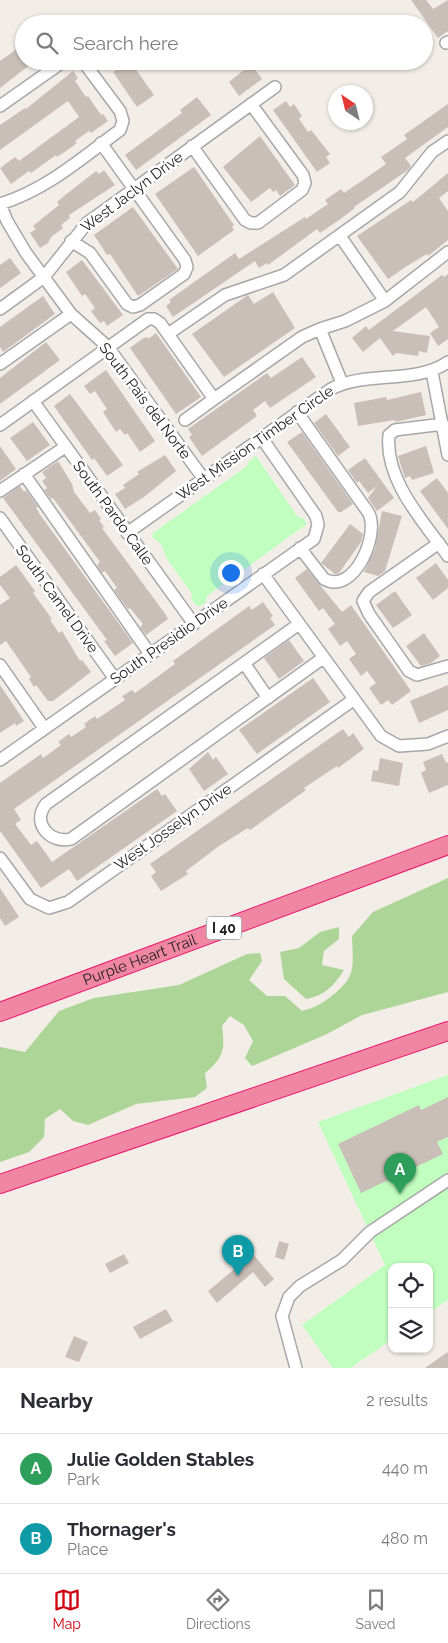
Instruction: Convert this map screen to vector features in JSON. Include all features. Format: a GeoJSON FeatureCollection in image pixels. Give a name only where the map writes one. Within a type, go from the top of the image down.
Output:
{"type":"FeatureCollection","features":[{"type":"Feature","properties":{"kind":"highway","name":"Purple Heart Trail"},"geometry":{"type":"LineString","coordinates":[[0,1012],[448,845]]}},
{"type":"Feature","properties":{"kind":"highway"},"geometry":{"type":"LineString","coordinates":[[0,1184],[448,1031]]}},
{"type":"Feature","properties":{"kind":"street"},"geometry":{"type":"LineString","coordinates":[[0,106],[51,70]]}},
{"type":"Feature","properties":{"kind":"street"},"geometry":{"type":"LineString","coordinates":[[0,204],[22,198],[45,185],[120,130],[123,121],[120,111],[89,70]]}},
{"type":"Feature","properties":{"kind":"street","name":"West Jaclyn Drive"},"geometry":{"type":"LineString","coordinates":[[0,309],[44,277],[86,223],[275,87]]}},
{"type":"Feature","properties":{"kind":"street"},"geometry":{"type":"LineString","coordinates":[[192,146],[245,220],[250,223],[258,223],[302,190],[305,183],[303,175],[252,104]]}},
{"type":"Feature","properties":{"kind":"street"},"geometry":{"type":"LineString","coordinates":[[168,334],[225,295],[284,275],[400,192],[432,152],[448,141]]}},
{"type":"Feature","properties":{"kind":"street"},"geometry":{"type":"LineString","coordinates":[[71,241],[90,253],[128,304],[133,306],[140,305],[184,274],[187,267],[185,260],[102,144]]}},
{"type":"Feature","properties":{"kind":"street","name":"South Pais del Norte"},"geometry":{"type":"LineString","coordinates":[[0,204],[16,237],[71,314],[108,347],[203,478]]}},
{"type":"Feature","properties":{"kind":"street"},"geometry":{"type":"LineString","coordinates":[[340,236],[385,300]]}},
{"type":"Feature","properties":{"kind":"street"},"geometry":{"type":"LineString","coordinates":[[185,420],[302,337],[320,329],[345,322],[385,300],[448,252]]}},
{"type":"Feature","properties":{"kind":"street"},"geometry":{"type":"LineString","coordinates":[[0,364],[71,314]]}},
{"type":"Feature","properties":{"kind":"street"},"geometry":{"type":"LineString","coordinates":[[0,424],[148,318],[160,323],[214,399]]}},
{"type":"Feature","properties":{"kind":"street"},"geometry":{"type":"LineString","coordinates":[[320,329],[342,383]]}},
{"type":"Feature","properties":{"kind":"street","name":"West Mission Timber Circle"},"geometry":{"type":"LineString","coordinates":[[128,533],[261,437],[342,383],[432,372],[448,362]]}},
{"type":"Feature","properties":{"kind":"street"},"geometry":{"type":"LineString","coordinates":[[432,372],[445,430],[448,455]]}},
{"type":"Feature","properties":{"kind":"street","name":"South Pardo Calle"},"geometry":{"type":"LineString","coordinates":[[33,401],[194,624]]}},
{"type":"Feature","properties":{"kind":"street"},"geometry":{"type":"LineString","coordinates":[[297,412],[368,512],[373,524],[362,562],[341,581],[329,582],[324,579],[300,548]]}},
{"type":"Feature","properties":{"kind":"street"},"geometry":{"type":"LineString","coordinates":[[445,430],[403,428],[389,435],[388,443],[399,486],[448,556]]}},
{"type":"Feature","properties":{"kind":"street","name":"South Presidio Drive"},"geometry":{"type":"LineString","coordinates":[[0,760],[314,539],[318,525],[316,516],[261,437]]}},
{"type":"Feature","properties":{"kind":"street"},"geometry":{"type":"LineString","coordinates":[[0,491],[65,447]]}},
{"type":"Feature","properties":{"kind":"street"},"geometry":{"type":"LineString","coordinates":[[24,474],[150,654]]}},
{"type":"Feature","properties":{"kind":"street","name":"South Camel Drive"},"geometry":{"type":"LineString","coordinates":[[0,518],[115,679]]}},
{"type":"Feature","properties":{"kind":"street"},"geometry":{"type":"LineString","coordinates":[[439,543],[370,592],[363,601],[369,614],[408,671],[417,676],[448,666]]}},
{"type":"Feature","properties":{"kind":"street"},"geometry":{"type":"LineString","coordinates":[[263,574],[381,736],[400,746],[428,744],[448,736]]}},
{"type":"Feature","properties":{"kind":"street"},"geometry":{"type":"LineString","coordinates":[[299,624],[46,804],[41,810],[40,818],[43,829],[51,837],[62,841],[71,839],[324,658]]}},
{"type":"Feature","properties":{"kind":"street"},"geometry":{"type":"LineString","coordinates":[[244,664],[268,698]]}},
{"type":"Feature","properties":{"kind":"street"},"geometry":{"type":"LineString","coordinates":[[0,665],[44,728]]}},
{"type":"Feature","properties":{"kind":"street","name":"West Josselyn Drive"},"geometry":{"type":"LineString","coordinates":[[0,858],[30,899],[49,908],[68,902],[354,700]]}},
{"type":"Feature","properties":{"kind":"street"},"geometry":{"type":"LineString","coordinates":[[296,1368],[282,1316],[289,1297],[300,1286],[342,1260],[370,1232],[448,1180]]}},
{"type":"Feature","properties":{"kind":"green space"},"geometry":{"type":"Polygon","coordinates":[[[256,456],[297,516],[304,519],[307,524],[207,596],[206,602],[201,606],[196,605],[191,599],[192,594],[167,559],[161,544],[152,537],[153,533],[247,466],[249,461],[256,456]]]}},
{"type":"Feature","properties":{"kind":"green space"},"geometry":{"type":"Polygon","coordinates":[[[448,878],[448,992],[362,1015],[327,1034],[252,1066],[245,1058],[253,1041],[244,1025],[230,1016],[222,1026],[223,1047],[220,1057],[205,1073],[207,1088],[195,1097],[136,1104],[88,1125],[73,1121],[60,1109],[45,1119],[44,1137],[29,1152],[0,1162],[0,1047],[25,1052],[59,1011],[94,998],[179,985],[247,954],[260,953],[262,961],[249,980],[267,996],[285,996],[302,1011],[313,1007],[338,991],[349,978],[353,964],[352,936],[373,912],[448,878]]]}},
{"type":"Feature","properties":{"kind":"green space"},"geometry":{"type":"Polygon","coordinates":[[[339,927],[339,939],[324,951],[322,965],[344,970],[336,981],[323,993],[306,999],[284,979],[280,952],[299,948],[320,932],[339,927]]]}},
{"type":"Feature","properties":{"kind":"green space"},"geometry":{"type":"Polygon","coordinates":[[[448,1075],[448,1300],[433,1310],[433,1263],[388,1263],[388,1342],[351,1368],[333,1368],[302,1325],[385,1265],[318,1122],[448,1075]]]}},
{"type":"Feature","properties":{"kind":"building"},"geometry":{"type":"Polygon","coordinates":[[[411,0],[426,0],[433,9],[448,0],[448,31],[438,38],[433,31],[433,15],[422,15],[411,0]]]}},
{"type":"Feature","properties":{"kind":"building"},"geometry":{"type":"Polygon","coordinates":[[[15,50],[15,70],[23,70],[0,88],[0,61],[15,50]]]}},
{"type":"Feature","properties":{"kind":"building"},"geometry":{"type":"Polygon","coordinates":[[[116,70],[136,70],[154,95],[137,107],[113,72],[116,70]]]}},
{"type":"Feature","properties":{"kind":"building"},"geometry":{"type":"Polygon","coordinates":[[[244,70],[255,70],[262,79],[239,96],[229,82],[244,70]]]}},
{"type":"Feature","properties":{"kind":"building"},"geometry":{"type":"Polygon","coordinates":[[[73,71],[78,78],[75,81],[86,97],[88,96],[101,115],[103,114],[108,121],[91,133],[89,131],[75,141],[77,143],[57,157],[56,155],[31,173],[29,171],[11,184],[0,168],[15,157],[19,161],[79,117],[68,101],[0,150],[0,125],[26,109],[73,71]]]}},
{"type":"Feature","properties":{"kind":"building"},"geometry":{"type":"Polygon","coordinates":[[[197,97],[211,115],[136,170],[125,155],[182,113],[180,110],[197,97]]]}},
{"type":"Feature","properties":{"kind":"building"},"geometry":{"type":"Polygon","coordinates":[[[286,101],[290,107],[294,104],[302,116],[299,119],[308,132],[311,130],[330,154],[326,157],[330,163],[317,172],[273,110],[286,101]]]}},
{"type":"Feature","properties":{"kind":"building"},"geometry":{"type":"Polygon","coordinates":[[[448,104],[448,127],[405,158],[411,166],[408,170],[320,233],[317,229],[268,265],[267,263],[259,268],[255,261],[173,317],[166,306],[171,302],[169,300],[235,253],[239,259],[328,204],[325,200],[341,189],[344,193],[386,164],[381,157],[407,139],[404,135],[448,104]]]}},
{"type":"Feature","properties":{"kind":"building"},"geometry":{"type":"Polygon","coordinates":[[[260,136],[295,185],[280,196],[276,190],[273,192],[270,188],[251,202],[223,167],[260,136]]]}},
{"type":"Feature","properties":{"kind":"building"},"geometry":{"type":"Polygon","coordinates":[[[194,167],[234,225],[232,227],[234,230],[198,256],[155,194],[194,167]]]}},
{"type":"Feature","properties":{"kind":"building"},"geometry":{"type":"Polygon","coordinates":[[[104,170],[115,185],[69,215],[70,218],[61,225],[63,228],[40,248],[30,233],[36,229],[33,226],[59,205],[57,202],[64,196],[96,171],[99,174],[104,170]]]}},
{"type":"Feature","properties":{"kind":"building"},"geometry":{"type":"Polygon","coordinates":[[[448,173],[448,191],[439,198],[448,211],[448,240],[428,256],[427,254],[388,279],[357,236],[411,200],[413,202],[448,173]]]}},
{"type":"Feature","properties":{"kind":"building"},"geometry":{"type":"Polygon","coordinates":[[[133,207],[178,269],[138,296],[110,254],[107,255],[94,235],[133,207]]]}},
{"type":"Feature","properties":{"kind":"building"},"geometry":{"type":"Polygon","coordinates":[[[10,258],[21,273],[0,288],[0,265],[10,258]]]}},
{"type":"Feature","properties":{"kind":"building"},"geometry":{"type":"Polygon","coordinates":[[[82,260],[123,315],[107,326],[104,321],[100,323],[91,311],[95,308],[85,294],[82,296],[66,272],[82,260]]]}},
{"type":"Feature","properties":{"kind":"building"},"geometry":{"type":"Polygon","coordinates":[[[448,274],[448,339],[438,346],[430,333],[439,327],[426,307],[393,331],[430,336],[427,353],[419,351],[418,356],[396,353],[393,356],[380,338],[363,352],[352,338],[366,326],[369,330],[442,275],[444,277],[448,274]]]}},
{"type":"Feature","properties":{"kind":"building"},"geometry":{"type":"Polygon","coordinates":[[[273,292],[295,328],[224,377],[192,334],[248,295],[254,304],[273,292]]]}},
{"type":"Feature","properties":{"kind":"building"},"geometry":{"type":"Polygon","coordinates":[[[43,296],[55,314],[3,352],[0,347],[0,327],[43,296]]]}},
{"type":"Feature","properties":{"kind":"building"},"geometry":{"type":"Polygon","coordinates":[[[156,333],[201,397],[176,414],[130,348],[142,339],[147,337],[148,339],[156,333]]]}},
{"type":"Feature","properties":{"kind":"building"},"geometry":{"type":"Polygon","coordinates":[[[46,342],[60,360],[0,404],[0,378],[46,342]]]}},
{"type":"Feature","properties":{"kind":"building"},"geometry":{"type":"Polygon","coordinates":[[[302,357],[316,377],[270,408],[265,401],[253,410],[257,416],[202,456],[189,437],[192,435],[188,429],[267,373],[271,378],[302,357]]]}},
{"type":"Feature","properties":{"kind":"building"},"geometry":{"type":"Polygon","coordinates":[[[106,370],[155,441],[140,452],[127,433],[125,435],[120,429],[116,432],[103,412],[107,409],[95,391],[90,394],[84,386],[106,370]]]}},
{"type":"Feature","properties":{"kind":"building"},"geometry":{"type":"Polygon","coordinates":[[[421,392],[426,415],[396,422],[394,420],[358,426],[354,403],[386,397],[387,400],[421,392]]]}},
{"type":"Feature","properties":{"kind":"building"},"geometry":{"type":"Polygon","coordinates":[[[70,394],[123,465],[107,476],[94,458],[92,460],[54,406],[70,394]]]}},
{"type":"Feature","properties":{"kind":"building"},"geometry":{"type":"Polygon","coordinates":[[[326,414],[350,447],[338,456],[314,423],[326,414]]]}},
{"type":"Feature","properties":{"kind":"building"},"geometry":{"type":"Polygon","coordinates":[[[33,422],[50,445],[27,461],[10,438],[33,422]]]}},
{"type":"Feature","properties":{"kind":"building"},"geometry":{"type":"Polygon","coordinates":[[[302,432],[353,504],[341,512],[338,512],[287,442],[302,432]]]}},
{"type":"Feature","properties":{"kind":"building"},"geometry":{"type":"Polygon","coordinates":[[[0,446],[16,469],[0,481],[0,446]]]}},
{"type":"Feature","properties":{"kind":"building"},"geometry":{"type":"Polygon","coordinates":[[[426,446],[434,473],[412,480],[410,476],[405,478],[398,456],[426,446]]]}},
{"type":"Feature","properties":{"kind":"building"},"geometry":{"type":"Polygon","coordinates":[[[165,455],[176,471],[144,497],[125,509],[115,494],[125,488],[123,485],[139,474],[137,472],[165,455]]]}},
{"type":"Feature","properties":{"kind":"building"},"geometry":{"type":"Polygon","coordinates":[[[365,458],[394,498],[377,511],[368,498],[377,486],[368,493],[359,481],[357,483],[348,470],[365,458]]]}},
{"type":"Feature","properties":{"kind":"building"},"geometry":{"type":"Polygon","coordinates":[[[58,461],[72,484],[74,492],[90,513],[95,510],[101,519],[99,520],[104,527],[102,528],[166,615],[168,619],[146,635],[140,627],[143,624],[130,608],[128,609],[114,590],[117,588],[105,571],[102,573],[97,565],[100,562],[53,498],[51,499],[44,490],[47,488],[42,481],[46,478],[42,472],[58,461]]]}},
{"type":"Feature","properties":{"kind":"building"},"geometry":{"type":"Polygon","coordinates":[[[437,478],[448,493],[448,529],[420,491],[437,478]]]}},
{"type":"Feature","properties":{"kind":"building"},"geometry":{"type":"Polygon","coordinates":[[[20,486],[24,492],[26,490],[38,507],[36,508],[41,516],[133,643],[115,656],[104,641],[107,640],[3,498],[20,486]]]}},
{"type":"Feature","properties":{"kind":"building"},"geometry":{"type":"Polygon","coordinates":[[[382,511],[402,516],[385,571],[378,576],[364,572],[375,549],[382,511]]]}},
{"type":"Feature","properties":{"kind":"building"},"geometry":{"type":"Polygon","coordinates":[[[350,524],[363,534],[361,542],[339,573],[335,574],[321,563],[350,524]]]}},
{"type":"Feature","properties":{"kind":"building"},"geometry":{"type":"Polygon","coordinates":[[[436,563],[448,580],[448,588],[433,600],[416,578],[436,563]]]}},
{"type":"Feature","properties":{"kind":"building"},"geometry":{"type":"Polygon","coordinates":[[[16,565],[35,591],[33,593],[52,619],[50,620],[59,633],[62,631],[80,661],[82,660],[91,672],[53,701],[48,701],[36,685],[34,687],[29,679],[31,677],[6,641],[0,645],[0,605],[10,598],[0,585],[0,577],[16,565]]]}},
{"type":"Feature","properties":{"kind":"building"},"geometry":{"type":"Polygon","coordinates":[[[307,569],[342,612],[351,605],[411,691],[392,705],[388,700],[381,705],[369,688],[376,683],[367,671],[361,676],[349,659],[356,654],[347,641],[340,646],[328,629],[335,624],[323,608],[319,611],[295,578],[307,569]]]}},
{"type":"Feature","properties":{"kind":"building"},"geometry":{"type":"Polygon","coordinates":[[[395,591],[412,615],[393,628],[376,605],[395,591]]]}},
{"type":"Feature","properties":{"kind":"building"},"geometry":{"type":"Polygon","coordinates":[[[263,602],[273,616],[270,618],[275,625],[14,809],[21,820],[15,824],[31,845],[37,841],[52,862],[157,789],[162,796],[165,794],[177,811],[77,881],[69,869],[41,888],[0,831],[0,783],[41,754],[43,758],[61,745],[58,742],[69,734],[71,737],[86,727],[84,724],[95,716],[97,719],[125,700],[122,696],[132,690],[135,693],[175,664],[173,661],[249,606],[252,610],[263,602]]]}},
{"type":"Feature","properties":{"kind":"building"},"geometry":{"type":"Polygon","coordinates":[[[424,633],[440,656],[431,663],[421,666],[406,646],[424,633]]]}},
{"type":"Feature","properties":{"kind":"building"},"geometry":{"type":"Polygon","coordinates":[[[289,640],[304,661],[279,679],[264,658],[289,640]]]}},
{"type":"Feature","properties":{"kind":"building"},"geometry":{"type":"Polygon","coordinates":[[[313,678],[330,702],[257,754],[239,730],[313,678]]]}},
{"type":"Feature","properties":{"kind":"building"},"geometry":{"type":"Polygon","coordinates":[[[0,685],[24,721],[16,726],[15,723],[0,733],[0,685]]]}},
{"type":"Feature","properties":{"kind":"building"},"geometry":{"type":"Polygon","coordinates":[[[448,685],[448,710],[419,723],[410,701],[448,685]]]}},
{"type":"Feature","properties":{"kind":"building"},"geometry":{"type":"Polygon","coordinates":[[[343,729],[349,737],[353,733],[364,749],[338,768],[337,766],[304,788],[306,790],[250,830],[248,828],[219,846],[186,871],[188,874],[161,891],[151,876],[156,872],[150,864],[343,729]]]}},
{"type":"Feature","properties":{"kind":"building"},"geometry":{"type":"Polygon","coordinates":[[[208,752],[213,760],[216,757],[228,774],[204,791],[189,769],[208,752]]]}},
{"type":"Feature","properties":{"kind":"building"},"geometry":{"type":"Polygon","coordinates":[[[442,754],[446,763],[448,762],[448,785],[429,793],[421,773],[426,770],[423,762],[442,754]]]}},
{"type":"Feature","properties":{"kind":"building"},"geometry":{"type":"Polygon","coordinates":[[[380,758],[403,763],[399,786],[371,781],[373,770],[378,771],[380,758]]]}},
{"type":"Feature","properties":{"kind":"building"},"geometry":{"type":"Polygon","coordinates":[[[0,888],[19,917],[5,926],[0,918],[0,888]]]}},
{"type":"Feature","properties":{"kind":"building"},"geometry":{"type":"Polygon","coordinates":[[[448,1097],[448,1137],[437,1142],[443,1154],[361,1193],[338,1144],[419,1105],[421,1110],[448,1097]]]}},
{"type":"Feature","properties":{"kind":"building"},"geometry":{"type":"Polygon","coordinates":[[[279,1241],[289,1244],[284,1260],[275,1257],[279,1241]]]}},
{"type":"Feature","properties":{"kind":"building"},"geometry":{"type":"Polygon","coordinates":[[[124,1254],[129,1263],[110,1273],[105,1264],[124,1254]]]}},
{"type":"Feature","properties":{"kind":"building"},"geometry":{"type":"Polygon","coordinates":[[[253,1254],[274,1279],[265,1287],[253,1272],[217,1303],[208,1291],[253,1254]]]}},
{"type":"Feature","properties":{"kind":"building"},"geometry":{"type":"Polygon","coordinates":[[[166,1309],[173,1321],[140,1339],[133,1327],[166,1309]]]}},
{"type":"Feature","properties":{"kind":"building"},"geometry":{"type":"Polygon","coordinates":[[[74,1336],[88,1342],[79,1362],[65,1357],[74,1336]]]}},
{"type":"Feature","properties":{"kind":"building"},"geometry":{"type":"Polygon","coordinates":[[[448,1352],[448,1368],[425,1368],[439,1358],[448,1352]]]}},
{"type":"Feature","properties":{"kind":"place","name":"Julie Golden Stables"},"geometry":{"type":"Point","coordinates":[400,1194]}},
{"type":"Feature","properties":{"kind":"place","name":"Thornager's"},"geometry":{"type":"Point","coordinates":[238,1276]}}]}
